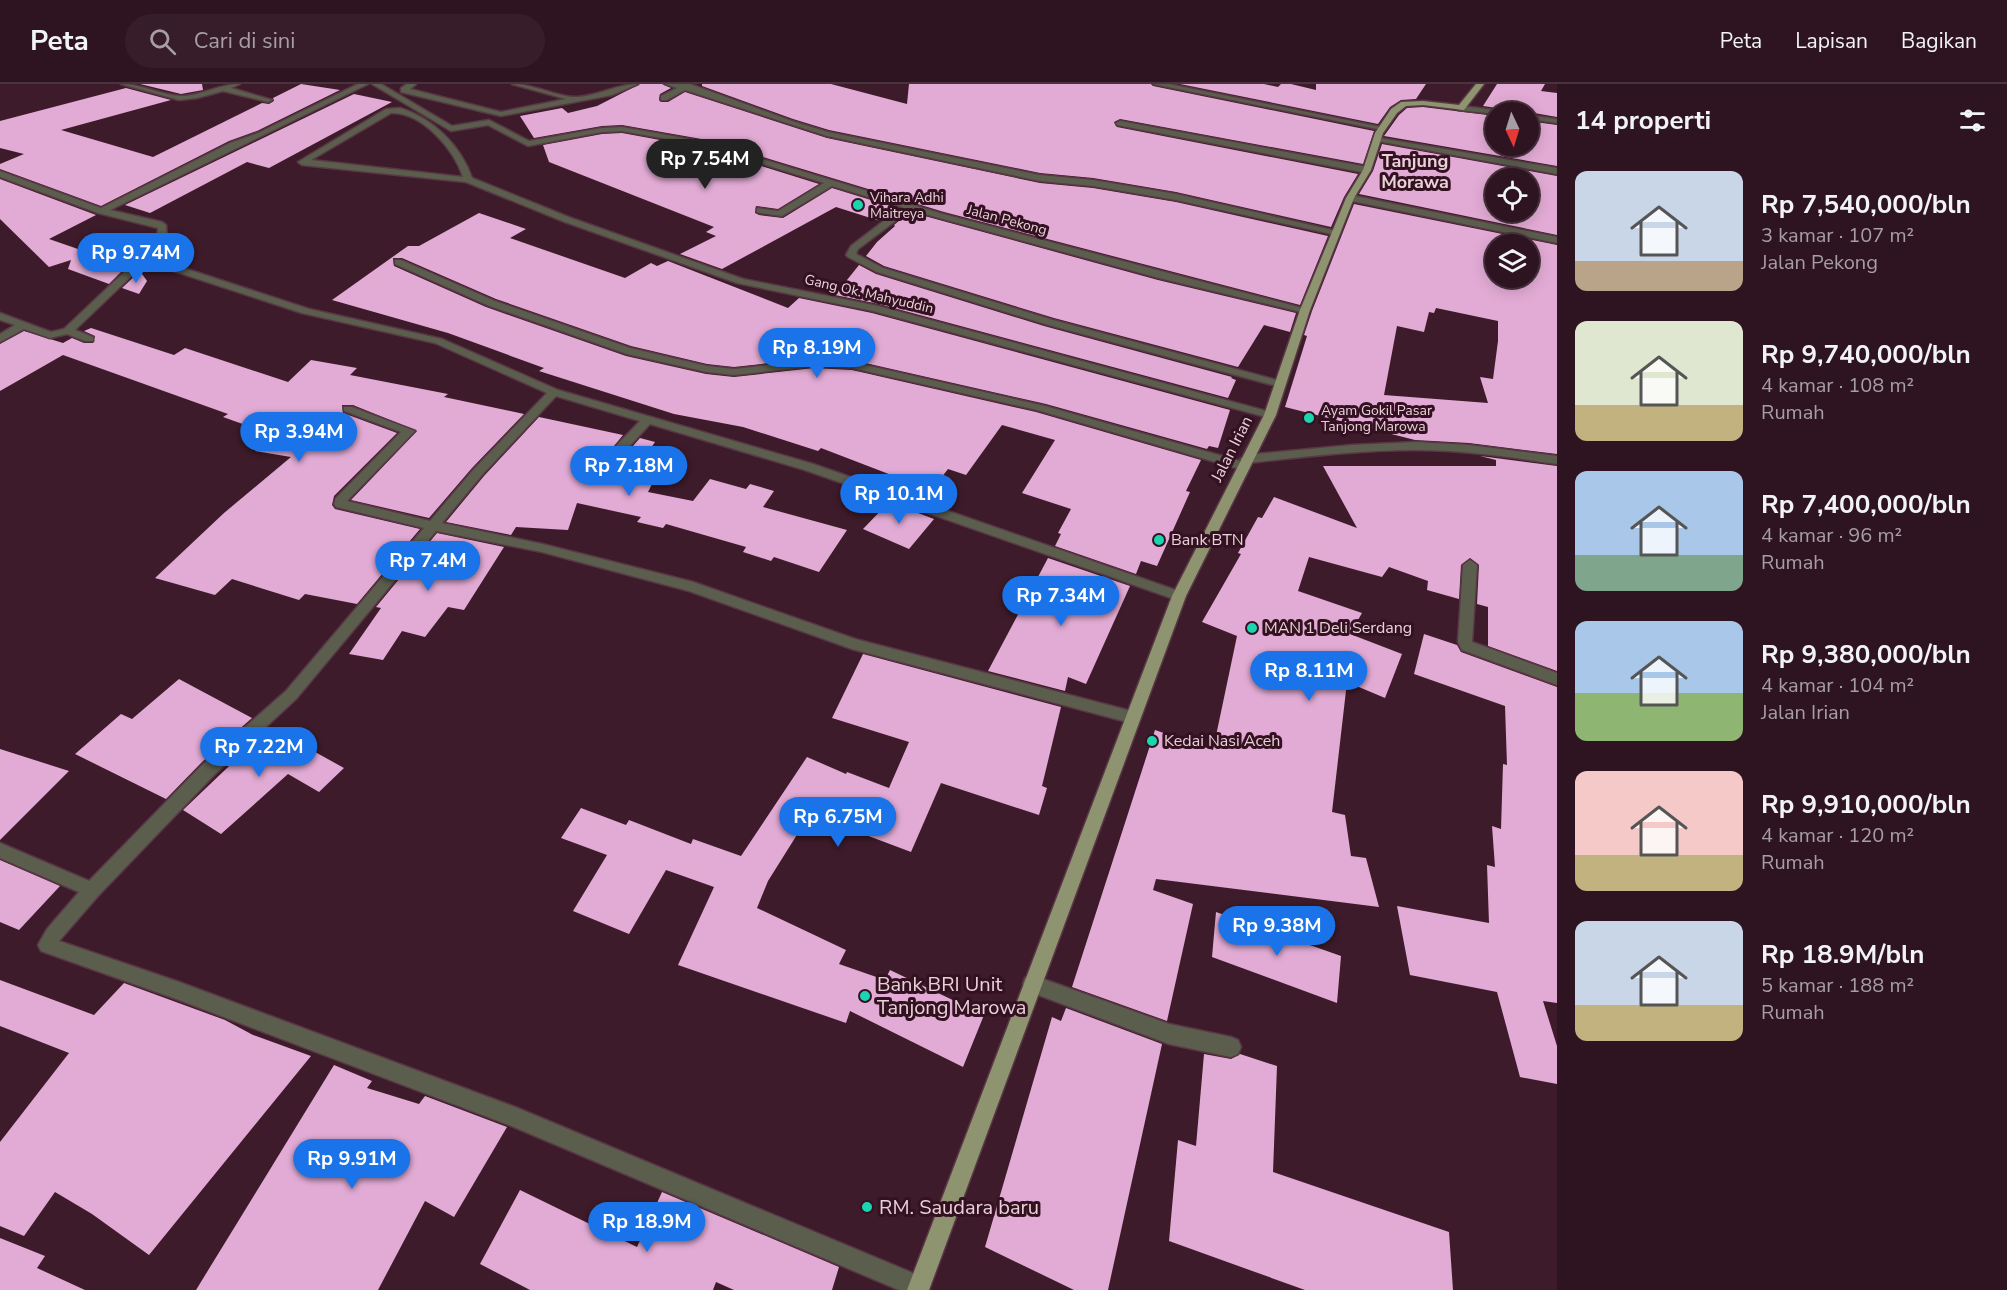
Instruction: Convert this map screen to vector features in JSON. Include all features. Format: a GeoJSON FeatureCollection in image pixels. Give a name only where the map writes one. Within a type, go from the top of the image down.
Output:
{"type":"FeatureCollection","features":[{"type":"Feature","properties":{"kind":"main road"},"geometry":{"type":"LineString","coordinates":[[1461,108],[1477,84]]}},
{"type":"Feature","properties":{"kind":"main road","name":"Jalan Irian"},"geometry":{"type":"LineString","coordinates":[[918,1288],[1131,717],[1179,596],[1270,415],[1305,310],[1350,198],[1367,170],[1379,133],[1394,111],[1404,104],[1423,103],[1461,108]]}},
{"type":"Feature","properties":{"kind":"street"},"geometry":{"type":"LineString","coordinates":[[125,84],[179,98],[236,84]]}},
{"type":"Feature","properties":{"kind":"street"},"geometry":{"type":"LineString","coordinates":[[101,211],[233,145],[261,135],[364,84]]}},
{"type":"Feature","properties":{"kind":"street","name":"Jalan Pekong"},"geometry":{"type":"LineString","coordinates":[[376,84],[451,129],[489,122],[528,144],[602,130],[639,131],[706,144],[908,207],[1162,276],[1305,310]]}},
{"type":"Feature","properties":{"kind":"street"},"geometry":{"type":"LineString","coordinates":[[412,84],[404,90],[498,114],[612,93],[634,84]]}},
{"type":"Feature","properties":{"kind":"street"},"geometry":{"type":"LineString","coordinates":[[516,84],[576,100]]}},
{"type":"Feature","properties":{"kind":"street"},"geometry":{"type":"LineString","coordinates":[[669,84],[687,86],[827,134],[1040,178],[1093,183],[1176,196],[1336,232]]}},
{"type":"Feature","properties":{"kind":"street"},"geometry":{"type":"LineString","coordinates":[[1157,84],[1557,171]]}},
{"type":"Feature","properties":{"kind":"street"},"geometry":{"type":"LineString","coordinates":[[664,98],[687,86]]}},
{"type":"Feature","properties":{"kind":"street"},"geometry":{"type":"LineString","coordinates":[[222,88],[268,100]]}},
{"type":"Feature","properties":{"kind":"street"},"geometry":{"type":"LineString","coordinates":[[1461,108],[1485,111]]}},
{"type":"Feature","properties":{"kind":"street","name":"Gang Ok. Mahyuddin"},"geometry":{"type":"LineString","coordinates":[[468,180],[464,164],[438,133],[406,111],[398,109],[389,111],[302,162],[468,180],[568,220],[741,281],[874,308],[1270,415]]}},
{"type":"Feature","properties":{"kind":"street"},"geometry":{"type":"LineString","coordinates":[[1539,119],[1557,121]]}},
{"type":"Feature","properties":{"kind":"street"},"geometry":{"type":"LineString","coordinates":[[1120,123],[1367,170]]}},
{"type":"Feature","properties":{"kind":"street"},"geometry":{"type":"LineString","coordinates":[[0,174],[101,211],[159,224],[163,227],[162,238],[157,246],[68,331],[50,335],[21,326],[0,316]]}},
{"type":"Feature","properties":{"kind":"street"},"geometry":{"type":"LineString","coordinates":[[0,183],[12,177]]}},
{"type":"Feature","properties":{"kind":"street"},"geometry":{"type":"LineString","coordinates":[[760,210],[779,214],[832,182]]}},
{"type":"Feature","properties":{"kind":"street"},"geometry":{"type":"LineString","coordinates":[[1350,198],[1557,240]]}},
{"type":"Feature","properties":{"kind":"street"},"geometry":{"type":"LineString","coordinates":[[908,207],[854,248],[851,255],[880,270],[1049,322],[1280,384]]}},
{"type":"Feature","properties":{"kind":"street"},"geometry":{"type":"LineString","coordinates":[[144,258],[306,311],[438,341],[554,392],[808,467],[1179,596]]}},
{"type":"Feature","properties":{"kind":"street"},"geometry":{"type":"LineString","coordinates":[[398,262],[491,303],[627,351],[707,369],[734,372],[814,363],[841,363],[1000,398],[1244,463],[1350,449],[1416,446],[1489,450],[1557,460]]}},
{"type":"Feature","properties":{"kind":"street"},"geometry":{"type":"LineString","coordinates":[[0,339],[21,326]]}},
{"type":"Feature","properties":{"kind":"street"},"geometry":{"type":"LineString","coordinates":[[68,331],[89,339]]}},
{"type":"Feature","properties":{"kind":"street"},"geometry":{"type":"LineString","coordinates":[[554,392],[478,472],[291,695],[208,769],[92,890],[47,945],[179,991],[515,1117],[918,1288]]}},
{"type":"Feature","properties":{"kind":"street"},"geometry":{"type":"LineString","coordinates":[[348,409],[409,431],[374,464],[340,501],[340,504],[542,548],[651,576],[762,611],[852,644],[1131,717]]}},
{"type":"Feature","properties":{"kind":"street"},"geometry":{"type":"LineString","coordinates":[[620,449],[646,420]]}},
{"type":"Feature","properties":{"kind":"street"},"geometry":{"type":"LineString","coordinates":[[1470,566],[1467,646],[1557,679]]}},
{"type":"Feature","properties":{"kind":"street"},"geometry":{"type":"LineString","coordinates":[[0,850],[92,890]]}},
{"type":"Feature","properties":{"kind":"street"},"geometry":{"type":"LineString","coordinates":[[1032,984],[1169,1034],[1231,1047]]}},
{"type":"Feature","properties":{"kind":"building"},"geometry":{"type":"Polygon","coordinates":[[[140,84],[202,84],[203,90],[181,94],[140,84]]]}},
{"type":"Feature","properties":{"kind":"building"},"geometry":{"type":"Polygon","coordinates":[[[301,84],[340,90],[257,131],[229,141],[101,206],[0,169],[0,164],[24,154],[0,148],[0,121],[126,88],[171,100],[61,130],[153,157],[262,103],[269,104],[274,101],[273,98],[301,84]]]}},
{"type":"Feature","properties":{"kind":"building"},"geometry":{"type":"Polygon","coordinates":[[[640,84],[662,84],[671,88],[660,94],[661,102],[668,102],[685,92],[827,138],[1040,183],[1093,188],[1176,202],[1328,236],[1300,305],[944,212],[707,140],[622,125],[602,126],[534,138],[520,116],[562,108],[568,113],[597,106],[640,84]]]}},
{"type":"Feature","properties":{"kind":"building"},"geometry":{"type":"Polygon","coordinates":[[[702,84],[831,84],[907,104],[909,84],[1151,84],[1374,131],[1363,164],[1120,119],[1114,122],[1117,127],[1358,174],[1344,197],[1331,227],[1176,192],[1093,178],[1040,173],[829,130],[793,119],[702,86],[702,84]]]}},
{"type":"Feature","properties":{"kind":"building"},"geometry":{"type":"Polygon","coordinates":[[[1180,84],[1264,84],[1278,87],[1281,84],[1291,84],[1316,90],[1316,84],[1426,84],[1416,99],[1401,100],[1390,107],[1378,124],[1180,84]]]}},
{"type":"Feature","properties":{"kind":"building"},"geometry":{"type":"Polygon","coordinates":[[[1497,84],[1545,84],[1541,91],[1557,93],[1557,117],[1539,114],[1539,102],[1486,102],[1497,84]]]}},
{"type":"Feature","properties":{"kind":"building"},"geometry":{"type":"Polygon","coordinates":[[[354,94],[392,102],[269,168],[247,162],[150,213],[125,205],[354,94]]]}},
{"type":"Feature","properties":{"kind":"building"},"geometry":{"type":"Polygon","coordinates":[[[1423,107],[1485,115],[1485,154],[1384,136],[1407,108],[1423,107]]]}},
{"type":"Feature","properties":{"kind":"building"},"geometry":{"type":"Polygon","coordinates":[[[1539,123],[1557,125],[1557,166],[1499,156],[1539,156],[1539,123]]]}},
{"type":"Feature","properties":{"kind":"building"},"geometry":{"type":"Polygon","coordinates":[[[622,133],[704,148],[819,184],[778,209],[756,206],[755,213],[759,215],[783,218],[832,188],[897,208],[880,221],[836,207],[722,269],[680,254],[716,236],[706,232],[714,227],[549,162],[543,145],[602,134],[622,133]]]}},
{"type":"Feature","properties":{"kind":"building"},"geometry":{"type":"Polygon","coordinates":[[[1382,144],[1513,168],[1485,168],[1485,220],[1359,194],[1373,171],[1382,144]]]}},
{"type":"Feature","properties":{"kind":"building"},"geometry":{"type":"Polygon","coordinates":[[[1539,173],[1557,176],[1557,235],[1494,222],[1539,222],[1539,173]]]}},
{"type":"Feature","properties":{"kind":"building"},"geometry":{"type":"Polygon","coordinates":[[[0,179],[96,215],[49,239],[127,266],[109,284],[68,269],[71,260],[49,267],[0,219],[0,179]]]}},
{"type":"Feature","properties":{"kind":"building"},"geometry":{"type":"Polygon","coordinates":[[[1354,204],[1503,234],[1485,234],[1485,288],[1539,288],[1539,241],[1557,245],[1557,454],[1469,443],[1415,440],[1285,407],[1307,336],[1304,335],[1354,204]],[[1436,308],[1434,313],[1429,312],[1424,332],[1397,326],[1384,395],[1488,403],[1480,377],[1493,379],[1498,321],[1436,308]]]}},
{"type":"Feature","properties":{"kind":"building"},"geometry":{"type":"Polygon","coordinates":[[[910,212],[1158,280],[1296,313],[1290,332],[1264,325],[1238,367],[1054,318],[884,266],[866,256],[894,225],[910,212]]]}},
{"type":"Feature","properties":{"kind":"building"},"geometry":{"type":"Polygon","coordinates":[[[479,213],[526,229],[510,238],[625,278],[651,263],[657,266],[668,261],[788,308],[799,298],[872,313],[1230,410],[1218,448],[1209,446],[1207,449],[1046,404],[852,360],[814,358],[734,367],[707,364],[631,346],[496,299],[402,258],[393,258],[394,266],[486,307],[626,356],[706,374],[734,377],[814,368],[852,370],[1036,412],[1201,460],[1186,491],[1190,492],[1157,566],[1141,561],[1136,574],[1055,546],[1061,534],[1058,533],[1071,509],[1022,493],[1055,440],[1002,425],[966,475],[948,469],[924,500],[898,491],[907,481],[821,448],[818,451],[743,427],[674,414],[539,371],[544,368],[448,333],[332,300],[408,246],[419,246],[479,213]]]}},
{"type":"Feature","properties":{"kind":"building"},"geometry":{"type":"Polygon","coordinates":[[[859,265],[876,274],[1044,326],[1232,377],[1236,380],[1228,398],[879,304],[835,295],[859,265]]]}},
{"type":"Feature","properties":{"kind":"building"},"geometry":{"type":"Polygon","coordinates":[[[140,271],[147,281],[139,294],[122,288],[140,271]]]}},
{"type":"Feature","properties":{"kind":"building"},"geometry":{"type":"Polygon","coordinates":[[[91,328],[174,355],[185,348],[288,382],[311,360],[357,368],[350,375],[448,394],[444,397],[524,414],[472,468],[429,518],[351,500],[417,431],[353,405],[342,405],[343,413],[397,433],[334,496],[332,505],[335,509],[420,529],[357,604],[305,594],[299,600],[232,579],[215,595],[155,578],[224,513],[291,457],[255,451],[271,434],[223,417],[228,414],[63,355],[0,391],[0,344],[24,331],[63,343],[72,338],[84,343],[93,343],[95,336],[84,331],[91,328]]]}},
{"type":"Feature","properties":{"kind":"building"},"geometry":{"type":"Polygon","coordinates":[[[539,417],[623,435],[614,446],[616,454],[626,454],[640,438],[655,442],[630,478],[653,482],[648,492],[693,501],[710,479],[746,489],[750,484],[774,491],[763,507],[847,530],[819,572],[774,557],[771,561],[743,552],[746,547],[666,524],[663,528],[637,522],[641,517],[577,503],[568,530],[516,527],[511,535],[446,522],[484,476],[539,417]]]}},
{"type":"Feature","properties":{"kind":"building"},"geometry":{"type":"Polygon","coordinates":[[[1480,456],[1557,466],[1557,671],[1488,646],[1488,607],[1477,604],[1479,565],[1470,558],[1461,565],[1459,599],[1427,590],[1428,581],[1389,567],[1382,577],[1309,557],[1298,591],[1362,613],[1350,634],[1402,654],[1385,698],[1347,682],[1332,812],[1345,815],[1351,856],[1366,858],[1379,907],[1156,879],[1153,890],[1193,904],[1167,1021],[1072,987],[1155,730],[1213,750],[1237,636],[1202,622],[1241,554],[1238,553],[1258,517],[1262,518],[1274,497],[1357,528],[1323,466],[1496,466],[1496,460],[1480,456]]]}},
{"type":"Feature","properties":{"kind":"building"},"geometry":{"type":"Polygon","coordinates":[[[889,502],[934,519],[909,549],[863,529],[889,502]]]}},
{"type":"Feature","properties":{"kind":"building"},"geometry":{"type":"Polygon","coordinates":[[[437,533],[504,547],[464,610],[448,607],[425,637],[402,631],[383,660],[349,654],[381,608],[376,607],[437,533]]]}},
{"type":"Feature","properties":{"kind":"building"},"geometry":{"type":"Polygon","coordinates":[[[1048,558],[1130,586],[1086,684],[1068,677],[1065,691],[988,671],[1048,558]]]}},
{"type":"Feature","properties":{"kind":"building"},"geometry":{"type":"Polygon","coordinates":[[[1424,634],[1457,645],[1461,652],[1557,687],[1557,1003],[1543,1001],[1557,1046],[1557,1084],[1520,1077],[1497,992],[1410,975],[1397,906],[1489,923],[1487,865],[1495,867],[1492,826],[1501,829],[1503,764],[1507,765],[1505,706],[1414,674],[1424,634]]]}},
{"type":"Feature","properties":{"kind":"building"},"geometry":{"type":"Polygon","coordinates":[[[863,654],[1061,707],[1042,786],[1047,788],[1039,815],[941,783],[911,852],[810,814],[768,881],[757,908],[846,950],[839,964],[885,980],[890,970],[984,1015],[963,1067],[850,1011],[846,1023],[678,965],[714,887],[666,870],[629,934],[573,911],[607,855],[561,838],[581,808],[626,825],[629,820],[691,844],[693,839],[741,856],[807,757],[846,774],[847,772],[889,788],[909,742],[832,718],[863,654]]]}},
{"type":"Feature","properties":{"kind":"building"},"geometry":{"type":"Polygon","coordinates":[[[179,679],[252,718],[202,762],[166,799],[75,754],[121,714],[132,719],[179,679]]]}},
{"type":"Feature","properties":{"kind":"building"},"geometry":{"type":"Polygon","coordinates":[[[270,727],[344,768],[319,792],[288,774],[221,834],[183,810],[270,727]]]}},
{"type":"Feature","properties":{"kind":"building"},"geometry":{"type":"Polygon","coordinates":[[[0,749],[69,771],[0,840],[0,749]]]}},
{"type":"Feature","properties":{"kind":"building"},"geometry":{"type":"Polygon","coordinates":[[[0,860],[60,886],[19,930],[0,922],[0,860]]]}},
{"type":"Feature","properties":{"kind":"building"},"geometry":{"type":"Polygon","coordinates":[[[1216,912],[1341,956],[1337,1003],[1212,957],[1216,912]]]}},
{"type":"Feature","properties":{"kind":"building"},"geometry":{"type":"Polygon","coordinates":[[[0,980],[94,1015],[124,983],[225,1020],[253,1035],[311,1056],[149,1255],[92,1214],[55,1192],[24,1236],[0,1226],[0,1142],[69,1053],[0,1026],[0,980]]]}},
{"type":"Feature","properties":{"kind":"building"},"geometry":{"type":"Polygon","coordinates":[[[1066,1008],[1162,1044],[1108,1290],[1074,1290],[985,1247],[1052,1017],[1061,1021],[1066,1008]]]}},
{"type":"Feature","properties":{"kind":"building"},"geometry":{"type":"Polygon","coordinates":[[[1204,1054],[1231,1059],[1240,1054],[1277,1066],[1273,1172],[1449,1232],[1453,1290],[1305,1290],[1169,1241],[1178,1140],[1196,1146],[1204,1054]]]}},
{"type":"Feature","properties":{"kind":"building"},"geometry":{"type":"Polygon","coordinates":[[[334,1065],[372,1081],[367,1088],[419,1104],[425,1096],[507,1127],[454,1217],[425,1201],[378,1290],[196,1290],[334,1065]]]}},
{"type":"Feature","properties":{"kind":"building"},"geometry":{"type":"Polygon","coordinates":[[[520,1190],[637,1247],[662,1192],[839,1267],[832,1290],[734,1290],[716,1282],[713,1290],[530,1290],[480,1264],[520,1190]]]}},
{"type":"Feature","properties":{"kind":"building"},"geometry":{"type":"Polygon","coordinates":[[[0,1238],[45,1256],[37,1268],[85,1290],[0,1290],[0,1238]]]}},
{"type":"Feature","properties":{"kind":"place","name":"Vihara Adhi Maitreya"},"geometry":{"type":"Point","coordinates":[858,205]}},
{"type":"Feature","properties":{"kind":"place","name":"Ayam Gokil Pasar Tanjong Marowa"},"geometry":{"type":"Point","coordinates":[1309,418]}},
{"type":"Feature","properties":{"kind":"place","name":"Bank BTN"},"geometry":{"type":"Point","coordinates":[1159,540]}},
{"type":"Feature","properties":{"kind":"place","name":"MAN 1 Deli Serdang"},"geometry":{"type":"Point","coordinates":[1252,628]}},
{"type":"Feature","properties":{"kind":"place","name":"Kedai Nasi Aceh"},"geometry":{"type":"Point","coordinates":[1152,741]}},
{"type":"Feature","properties":{"kind":"place","name":"Bank BRI Unit Tanjong Marowa"},"geometry":{"type":"Point","coordinates":[865,996]}},
{"type":"Feature","properties":{"kind":"place","name":"RM. Saudara baru"},"geometry":{"type":"Point","coordinates":[867,1207]}},
{"type":"Feature","properties":{"kind":"district","name":"Tanjung Morawa"},"geometry":{"type":"Point","coordinates":[1415,172]}}]}
